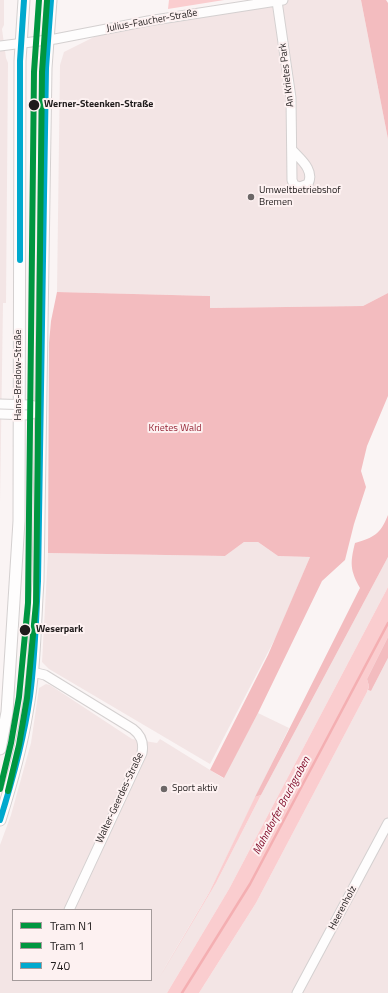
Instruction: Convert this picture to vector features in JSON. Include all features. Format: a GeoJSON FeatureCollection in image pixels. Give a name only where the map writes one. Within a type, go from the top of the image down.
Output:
{"type":"FeatureCollection","features":[{"type":"Feature","properties":{"kind":"main road","name":"Hans-Bredow-Straße"},"geometry":{"type":"LineString","coordinates":[[0,749],[7,712],[19,521],[21,44],[24,0]]}},
{"type":"Feature","properties":{"kind":"main road"},"geometry":{"type":"LineString","coordinates":[[0,820],[16,767],[27,712],[32,672],[38,582],[45,82],[51,0]]}},
{"type":"Feature","properties":{"kind":"street","name":"Julius-Faucher-Straße"},"geometry":{"type":"LineString","coordinates":[[21,44],[148,20],[280,1]]}},
{"type":"Feature","properties":{"kind":"street","name":"An Krietes Park"},"geometry":{"type":"LineString","coordinates":[[280,1],[291,98],[292,150]]}},
{"type":"Feature","properties":{"kind":"street"},"geometry":{"type":"LineString","coordinates":[[0,46],[21,44]]}},
{"type":"Feature","properties":{"kind":"street"},"geometry":{"type":"LineString","coordinates":[[0,404],[19,410]]}},
{"type":"Feature","properties":{"kind":"street"},"geometry":{"type":"LineString","coordinates":[[0,414],[19,410],[30,405],[41,409]]}},
{"type":"Feature","properties":{"kind":"street","name":"Walter-Geerdes-Straße"},"geometry":{"type":"LineString","coordinates":[[32,672],[45,675],[133,728],[140,736],[143,745],[142,753],[69,909]]}},
{"type":"Feature","properties":{"kind":"street","name":"Heerenholz"},"geometry":{"type":"LineString","coordinates":[[297,993],[388,823]]}},
{"type":"Feature","properties":{"kind":"shaded area"},"geometry":{"type":"Polygon","coordinates":[[[0,0],[4,0],[4,25],[2,29],[8,63],[6,303],[3,303],[0,503],[0,0]]]}},
{"type":"Feature","properties":{"kind":"shaded area"},"geometry":{"type":"Polygon","coordinates":[[[169,0],[224,0],[168,9],[169,0]]]}},
{"type":"Feature","properties":{"kind":"shaded area"},"geometry":{"type":"Polygon","coordinates":[[[283,0],[361,0],[388,139],[388,293],[363,306],[210,308],[210,296],[57,292],[60,65],[64,52],[110,29],[283,0]]]}},
{"type":"Feature","properties":{"kind":"shaded area"},"geometry":{"type":"Polygon","coordinates":[[[244,542],[258,542],[278,556],[310,557],[278,633],[210,764],[49,669],[42,662],[48,553],[225,556],[244,542]]]}},
{"type":"Feature","properties":{"kind":"shaded area"},"geometry":{"type":"Polygon","coordinates":[[[388,557],[388,587],[229,889],[167,993],[0,993],[0,845],[11,815],[31,743],[39,688],[46,684],[50,685],[132,739],[157,743],[160,739],[223,778],[258,713],[289,728],[209,893],[160,975],[216,883],[261,795],[388,557]]]}},
{"type":"Feature","properties":{"kind":"shaded area"},"geometry":{"type":"Polygon","coordinates":[[[388,587],[388,637],[367,679],[369,686],[367,692],[256,903],[199,993],[167,993],[229,889],[388,587]]]}},
{"type":"Feature","properties":{"kind":"shaded area"},"geometry":{"type":"Polygon","coordinates":[[[388,658],[388,993],[199,993],[256,903],[368,690],[371,691],[388,658]]]}},
{"type":"Feature","properties":{"kind":"shaded area"},"geometry":{"type":"Polygon","coordinates":[[[261,795],[216,883],[158,980],[209,893],[255,797],[261,795]]]}},
{"type":"Feature","properties":{"kind":"green space"},"geometry":{"type":"Polygon","coordinates":[[[361,0],[386,0],[388,3],[388,139],[361,0]]]}},
{"type":"Feature","properties":{"kind":"green space","name":"Krietes Wald"},"geometry":{"type":"Polygon","coordinates":[[[57,292],[210,296],[210,308],[363,306],[388,293],[388,396],[367,446],[361,471],[366,487],[354,524],[345,560],[322,581],[258,713],[224,778],[210,770],[268,655],[310,557],[278,556],[258,542],[244,542],[225,556],[48,553],[49,343],[51,321],[57,292]]]}},
{"type":"Feature","properties":{"kind":"green space"},"geometry":{"type":"Polygon","coordinates":[[[388,515],[388,557],[261,795],[255,797],[360,588],[354,576],[352,566],[352,556],[355,543],[376,534],[382,527],[388,515]]]}},
{"type":"Feature","properties":{"kind":"green space"},"geometry":{"type":"Polygon","coordinates":[[[388,637],[388,658],[371,691],[368,690],[369,686],[367,679],[388,637]]]}},
{"type":"Feature","properties":{"kind":"waterway","name":"Mahndorfer Bruchgraben"},"geometry":{"type":"LineString","coordinates":[[182,993],[250,884],[388,623]]}},
{"type":"Feature","properties":{"kind":"tram line","name":"N1"},"geometry":{"type":"LineString","coordinates":[[0,789],[11,743],[19,697],[28,603],[34,72],[39,0]]}},
{"type":"Feature","properties":{"kind":"tram line","name":"1"},"geometry":{"type":"LineString","coordinates":[[8,791],[19,745],[27,698],[36,603],[42,72],[47,1]]}},
{"type":"Feature","properties":{"kind":"transit line","name":"740"},"geometry":{"type":"LineString","coordinates":[[20,260],[20,61],[24,0]]}},
{"type":"Feature","properties":{"kind":"transit line","name":"740"},"geometry":{"type":"LineString","coordinates":[[0,820],[14,774],[25,727],[32,682],[35,638],[38,581],[46,68],[51,0]]}},
{"type":"Feature","properties":{"kind":"place","name":"Werner-Steenken-Straße"},"geometry":{"type":"Point","coordinates":[34,105]}},
{"type":"Feature","properties":{"kind":"place","name":"Umweltbetriebshof Bremen"},"geometry":{"type":"Point","coordinates":[251,197]}},
{"type":"Feature","properties":{"kind":"place","name":"Weserpark"},"geometry":{"type":"Point","coordinates":[25,630]}},
{"type":"Feature","properties":{"kind":"place","name":"Sport aktiv"},"geometry":{"type":"Point","coordinates":[164,789]}}]}
